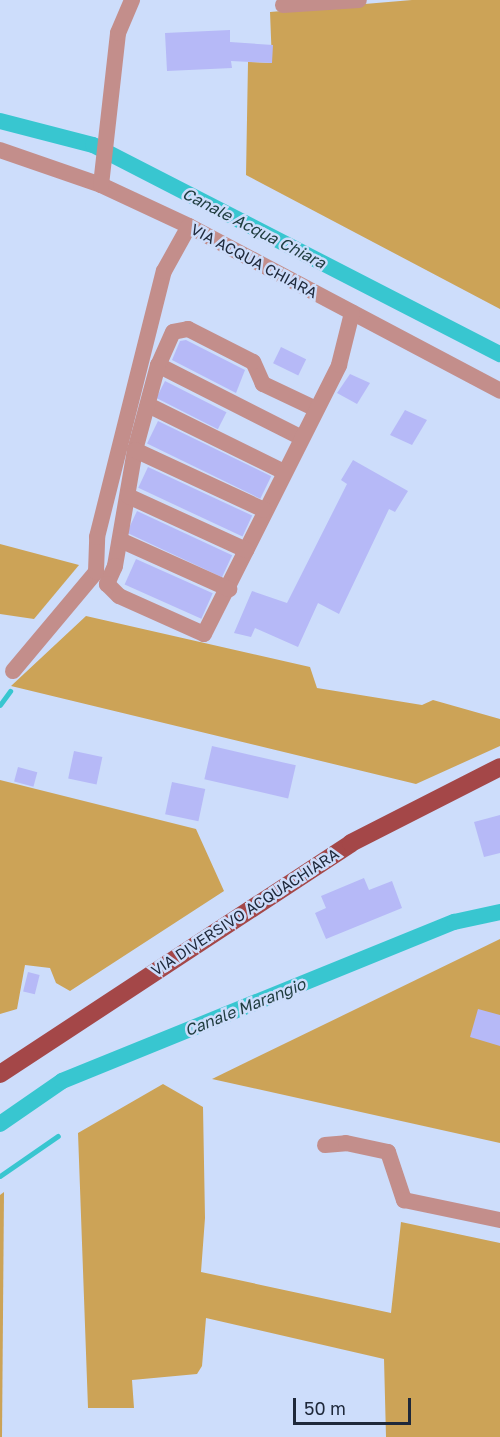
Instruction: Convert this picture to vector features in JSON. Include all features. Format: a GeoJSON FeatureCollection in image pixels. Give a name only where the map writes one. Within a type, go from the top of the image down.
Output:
{"type":"FeatureCollection","features":[{"type":"Feature","properties":{"kind":"main road","name":"VIA DIVERSIVO ACQUACHIARA"},"geometry":{"type":"LineString","coordinates":[[0,1074],[342,848],[433,798],[500,767]]}},
{"type":"Feature","properties":{"kind":"street"},"geometry":{"type":"LineString","coordinates":[[101,185],[105,128],[118,33],[132,0]]}},
{"type":"Feature","properties":{"kind":"street"},"geometry":{"type":"LineString","coordinates":[[284,5],[359,0]]}},
{"type":"Feature","properties":{"kind":"street","name":"VIA ACQUA CHIARA"},"geometry":{"type":"LineString","coordinates":[[0,150],[101,185],[189,226],[500,392]]}},
{"type":"Feature","properties":{"kind":"street"},"geometry":{"type":"LineString","coordinates":[[13,671],[96,572],[97,537],[164,271],[189,226]]}},
{"type":"Feature","properties":{"kind":"street"},"geometry":{"type":"LineString","coordinates":[[315,409],[263,384],[254,362],[188,329],[173,332],[158,365],[135,450],[116,567],[107,584],[119,596],[204,634],[229,589],[300,437],[339,365],[352,313]]}},
{"type":"Feature","properties":{"kind":"street"},"geometry":{"type":"LineString","coordinates":[[158,365],[300,437]]}},
{"type":"Feature","properties":{"kind":"street"},"geometry":{"type":"LineString","coordinates":[[148,405],[284,472]]}},
{"type":"Feature","properties":{"kind":"street"},"geometry":{"type":"LineString","coordinates":[[135,450],[264,510]]}},
{"type":"Feature","properties":{"kind":"street"},"geometry":{"type":"LineString","coordinates":[[128,496],[246,550]]}},
{"type":"Feature","properties":{"kind":"street"},"geometry":{"type":"LineString","coordinates":[[120,540],[229,589]]}},
{"type":"Feature","properties":{"kind":"street"},"geometry":{"type":"LineString","coordinates":[[325,1144],[346,1143],[388,1152],[404,1200],[500,1220]]}},
{"type":"Feature","properties":{"kind":"shaded area"},"geometry":{"type":"Polygon","coordinates":[[[412,0],[500,0],[500,309],[246,175],[248,62],[272,63],[270,12],[412,0]]]}},
{"type":"Feature","properties":{"kind":"shaded area"},"geometry":{"type":"Polygon","coordinates":[[[0,544],[79,565],[34,619],[0,614],[0,544]]]}},
{"type":"Feature","properties":{"kind":"shaded area"},"geometry":{"type":"Polygon","coordinates":[[[86,616],[310,667],[317,688],[422,705],[433,700],[500,719],[500,746],[416,784],[11,686],[86,616]]]}},
{"type":"Feature","properties":{"kind":"shaded area"},"geometry":{"type":"Polygon","coordinates":[[[0,780],[196,829],[224,891],[70,991],[56,983],[50,968],[25,965],[17,1009],[0,1014],[0,780]]]}},
{"type":"Feature","properties":{"kind":"shaded area"},"geometry":{"type":"Polygon","coordinates":[[[500,939],[500,1143],[212,1079],[500,939]]]}},
{"type":"Feature","properties":{"kind":"shaded area"},"geometry":{"type":"Polygon","coordinates":[[[163,1084],[203,1107],[205,1218],[201,1272],[391,1313],[401,1222],[500,1243],[500,1437],[386,1437],[384,1359],[206,1318],[202,1366],[197,1374],[132,1380],[134,1408],[88,1408],[78,1133],[163,1084]]]}},
{"type":"Feature","properties":{"kind":"shaded area"},"geometry":{"type":"Polygon","coordinates":[[[4,1192],[2,1437],[0,1437],[0,1195],[4,1192]]]}},
{"type":"Feature","properties":{"kind":"building"},"geometry":{"type":"Polygon","coordinates":[[[230,30],[230,42],[273,45],[272,63],[231,61],[232,68],[167,71],[165,33],[230,30]]]}},
{"type":"Feature","properties":{"kind":"building"},"geometry":{"type":"Polygon","coordinates":[[[186,340],[245,370],[236,393],[172,360],[180,341],[186,340]]]}},
{"type":"Feature","properties":{"kind":"building"},"geometry":{"type":"Polygon","coordinates":[[[281,347],[306,359],[298,375],[273,363],[281,347]]]}},
{"type":"Feature","properties":{"kind":"building"},"geometry":{"type":"Polygon","coordinates":[[[350,374],[370,383],[357,404],[337,393],[350,374]]]}},
{"type":"Feature","properties":{"kind":"building"},"geometry":{"type":"Polygon","coordinates":[[[165,381],[226,412],[218,429],[156,398],[165,381]]]}},
{"type":"Feature","properties":{"kind":"building"},"geometry":{"type":"Polygon","coordinates":[[[405,410],[427,420],[412,445],[390,435],[405,410]]]}},
{"type":"Feature","properties":{"kind":"building"},"geometry":{"type":"Polygon","coordinates":[[[158,421],[271,476],[260,499],[147,443],[158,421]]]}},
{"type":"Feature","properties":{"kind":"building"},"geometry":{"type":"Polygon","coordinates":[[[353,460],[408,491],[395,512],[389,509],[339,614],[318,603],[298,647],[255,628],[251,637],[234,633],[252,591],[287,603],[347,484],[341,480],[353,460]]]}},
{"type":"Feature","properties":{"kind":"building"},"geometry":{"type":"Polygon","coordinates":[[[148,467],[252,516],[243,536],[138,488],[148,467]]]}},
{"type":"Feature","properties":{"kind":"building"},"geometry":{"type":"Polygon","coordinates":[[[137,511],[232,555],[222,577],[127,533],[137,511]]]}},
{"type":"Feature","properties":{"kind":"building"},"geometry":{"type":"Polygon","coordinates":[[[136,559],[213,593],[201,619],[125,585],[136,559]]]}},
{"type":"Feature","properties":{"kind":"building"},"geometry":{"type":"Polygon","coordinates":[[[212,746],[296,765],[288,798],[204,779],[212,746]]]}},
{"type":"Feature","properties":{"kind":"building"},"geometry":{"type":"Polygon","coordinates":[[[74,751],[102,757],[97,784],[68,778],[74,751]]]}},
{"type":"Feature","properties":{"kind":"building"},"geometry":{"type":"Polygon","coordinates":[[[18,767],[37,772],[33,787],[14,781],[18,767]]]}},
{"type":"Feature","properties":{"kind":"building"},"geometry":{"type":"Polygon","coordinates":[[[172,782],[205,789],[198,821],[165,814],[172,782]]]}},
{"type":"Feature","properties":{"kind":"building"},"geometry":{"type":"Polygon","coordinates":[[[500,815],[500,853],[484,857],[474,822],[500,815]]]}},
{"type":"Feature","properties":{"kind":"building"},"geometry":{"type":"Polygon","coordinates":[[[364,878],[369,890],[392,881],[402,908],[326,939],[315,913],[326,908],[321,896],[364,878]]]}},
{"type":"Feature","properties":{"kind":"building"},"geometry":{"type":"Polygon","coordinates":[[[28,972],[40,975],[35,994],[23,991],[28,972]]]}},
{"type":"Feature","properties":{"kind":"building"},"geometry":{"type":"Polygon","coordinates":[[[478,1009],[500,1015],[500,1046],[470,1037],[478,1009]]]}},
{"type":"Feature","properties":{"kind":"waterway","name":"Canale Acqua Chiara"},"geometry":{"type":"LineString","coordinates":[[0,121],[93,145],[500,354]]}},
{"type":"Feature","properties":{"kind":"waterway"},"geometry":{"type":"LineString","coordinates":[[0,705],[10,691]]}},
{"type":"Feature","properties":{"kind":"waterway","name":"Canale Marangio"},"geometry":{"type":"LineString","coordinates":[[0,1124],[62,1081],[454,922],[500,912]]}},
{"type":"Feature","properties":{"kind":"waterway"},"geometry":{"type":"LineString","coordinates":[[0,1176],[58,1136]]}}]}
